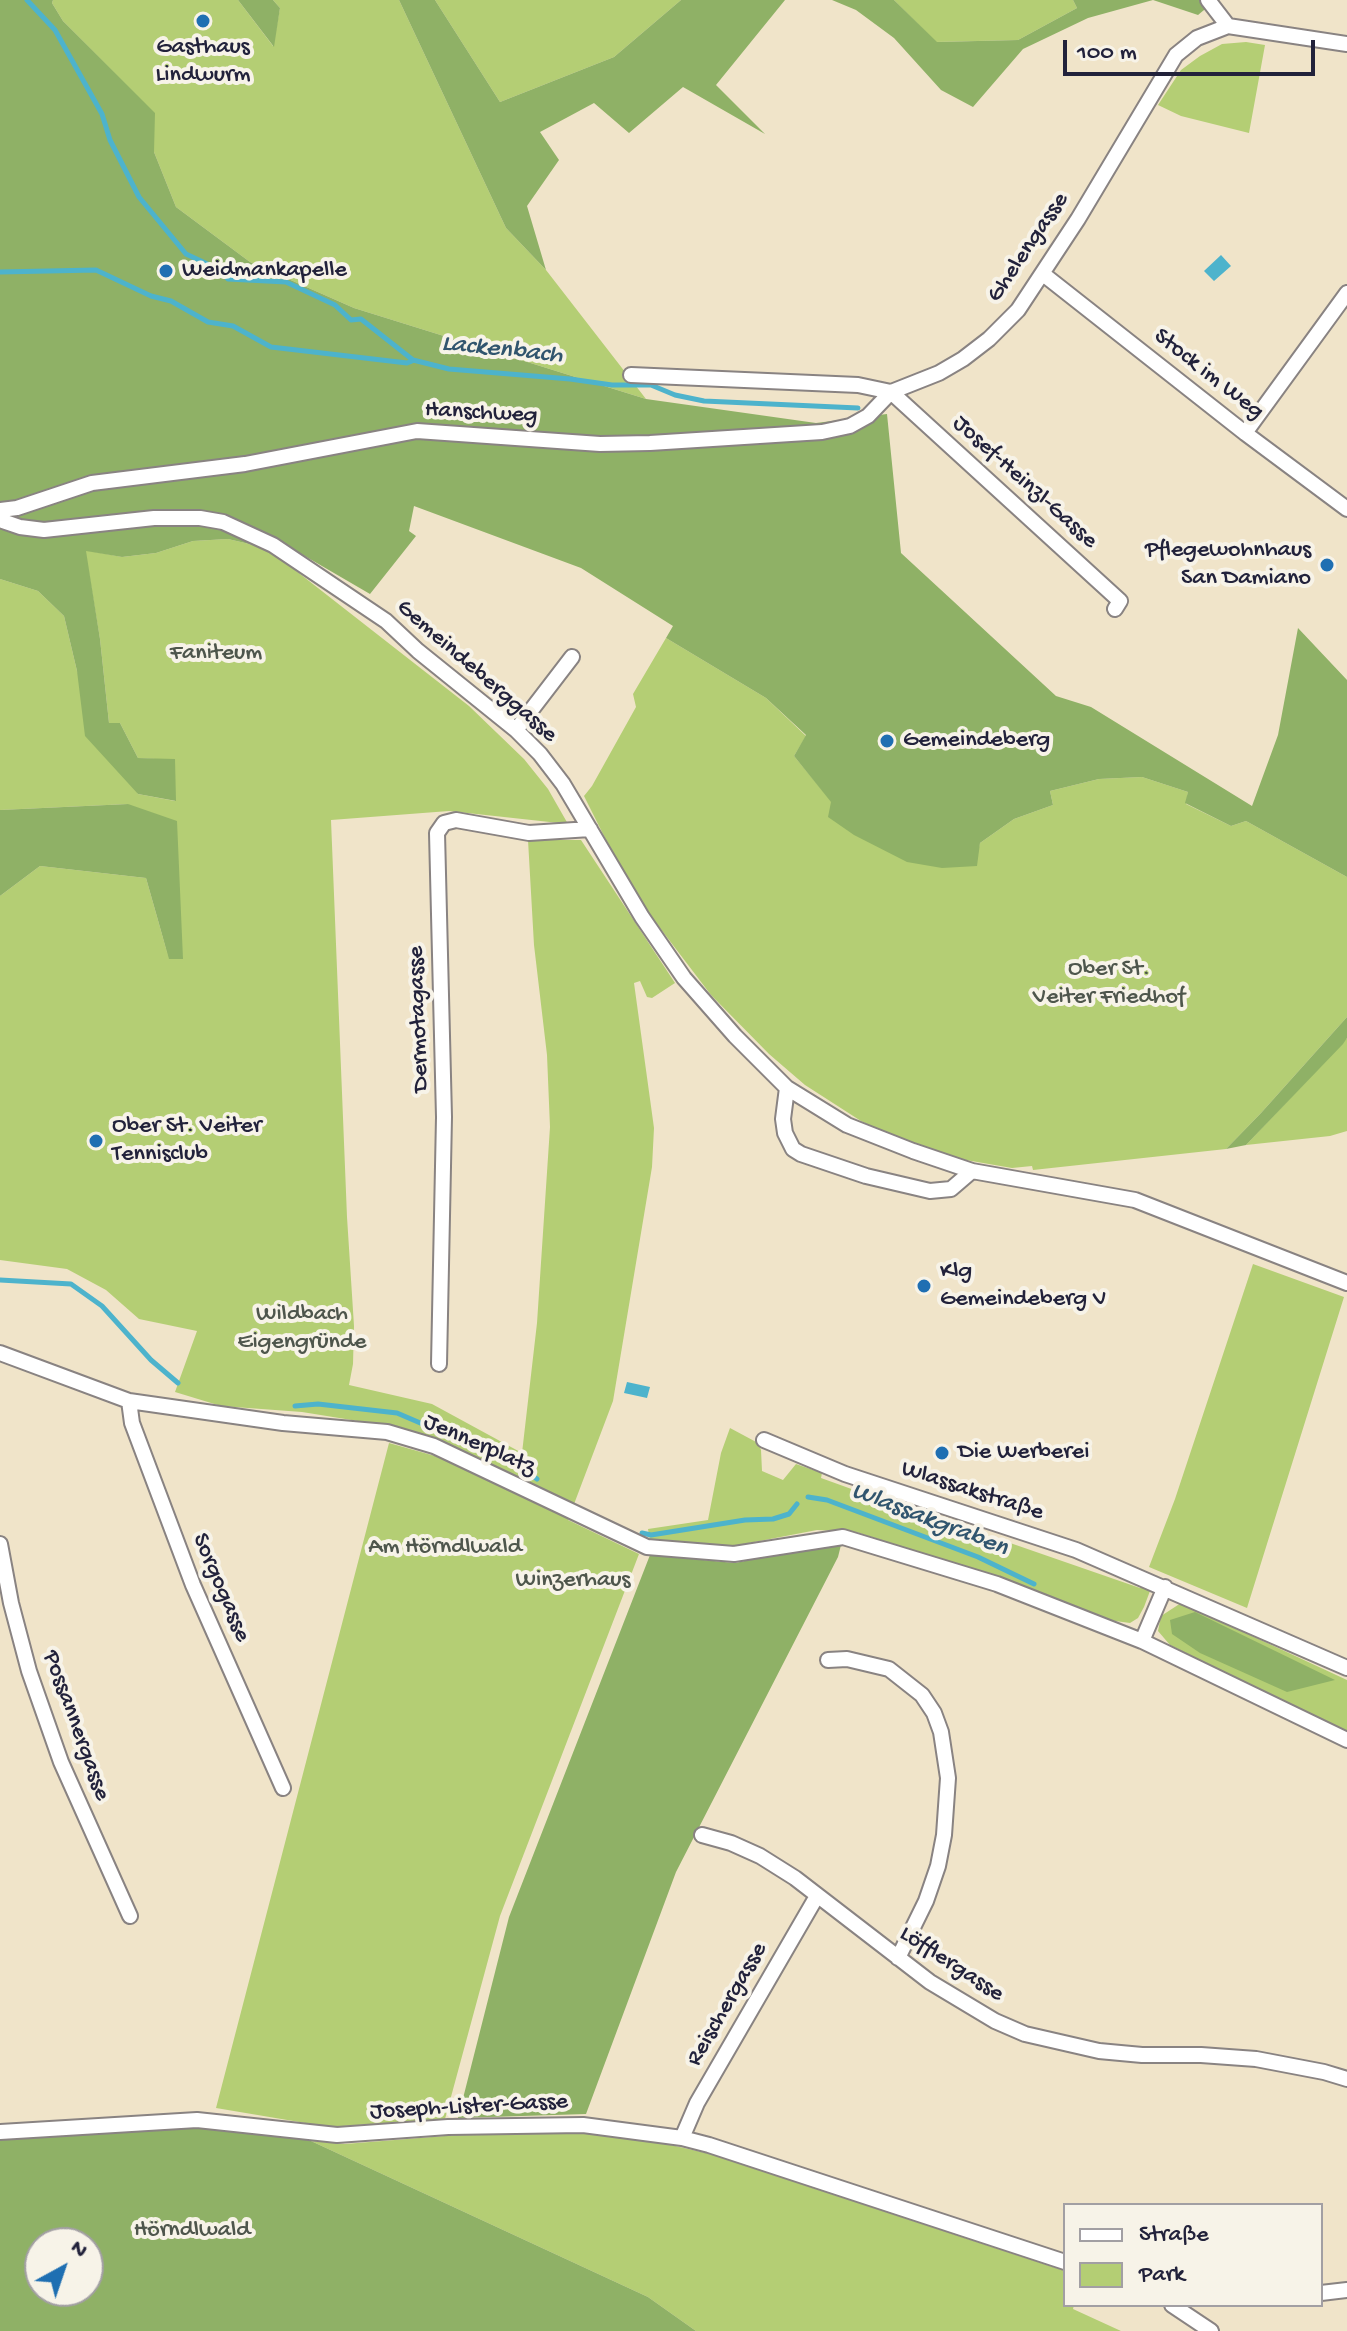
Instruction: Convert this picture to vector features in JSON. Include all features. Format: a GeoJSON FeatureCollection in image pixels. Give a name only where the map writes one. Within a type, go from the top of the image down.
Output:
{"type":"FeatureCollection","features":[{"type":"Feature","properties":{"kind":"street"},"geometry":{"type":"LineString","coordinates":[[1208,0],[1228,26],[1347,44]]}},
{"type":"Feature","properties":{"kind":"street","name":"Ghelengasse"},"geometry":{"type":"LineString","coordinates":[[891,392],[939,373],[963,359],[1018,310],[1176,55],[1197,38],[1228,26]]}},
{"type":"Feature","properties":{"kind":"street","name":"Stock im Weg"},"geometry":{"type":"LineString","coordinates":[[1043,274],[1347,509]]}},
{"type":"Feature","properties":{"kind":"street"},"geometry":{"type":"LineString","coordinates":[[1245,433],[1347,293]]}},
{"type":"Feature","properties":{"kind":"street"},"geometry":{"type":"LineString","coordinates":[[631,375],[858,385],[891,392]]}},
{"type":"Feature","properties":{"kind":"street","name":"Hanschweg"},"geometry":{"type":"LineString","coordinates":[[0,510],[17,508],[92,483],[245,464],[417,431],[600,444],[822,432],[850,426],[872,411],[891,392]]}},
{"type":"Feature","properties":{"kind":"street","name":"Josef-Heinzl-Gasse"},"geometry":{"type":"LineString","coordinates":[[891,392],[1120,601],[1115,609]]}},
{"type":"Feature","properties":{"kind":"street","name":"Gemeindeberggasse"},"geometry":{"type":"LineString","coordinates":[[0,520],[44,530],[154,518],[200,518],[242,529],[293,557],[323,581],[386,621],[418,651],[516,730],[540,754],[563,784],[642,917],[684,978],[735,1036],[787,1088],[847,1125],[913,1151],[972,1171],[1135,1200],[1347,1283]]}},
{"type":"Feature","properties":{"kind":"street"},"geometry":{"type":"LineString","coordinates":[[516,730],[572,657]]}},
{"type":"Feature","properties":{"kind":"street","name":"Dermotagasse"},"geometry":{"type":"LineString","coordinates":[[439,1364],[444,1117],[437,833],[444,823],[456,820],[529,833],[590,829]]}},
{"type":"Feature","properties":{"kind":"street"},"geometry":{"type":"LineString","coordinates":[[787,1088],[783,1119],[785,1133],[793,1149],[801,1154],[866,1176],[930,1191],[951,1189],[972,1171]]}},
{"type":"Feature","properties":{"kind":"street","name":"Jennerplatz"},"geometry":{"type":"LineString","coordinates":[[0,1353],[129,1401],[283,1423],[387,1432],[434,1446],[647,1547],[734,1554],[843,1537],[997,1584],[1142,1641]]}},
{"type":"Feature","properties":{"kind":"street","name":"Sorgogasse"},"geometry":{"type":"LineString","coordinates":[[129,1401],[132,1423],[193,1585],[283,1788]]}},
{"type":"Feature","properties":{"kind":"street","name":"Wlassakstraße"},"geometry":{"type":"LineString","coordinates":[[764,1440],[845,1474],[1076,1550],[1347,1668]]}},
{"type":"Feature","properties":{"kind":"street","name":"Possannergasse"},"geometry":{"type":"LineString","coordinates":[[0,1544],[11,1603],[29,1671],[61,1762],[130,1916]]}},
{"type":"Feature","properties":{"kind":"street"},"geometry":{"type":"LineString","coordinates":[[1165,1587],[1142,1641],[1347,1740]]}},
{"type":"Feature","properties":{"kind":"street"},"geometry":{"type":"LineString","coordinates":[[828,1660],[847,1659],[889,1669],[922,1695],[934,1713],[941,1732],[948,1778],[941,1851],[926,1901],[898,1958]]}},
{"type":"Feature","properties":{"kind":"street","name":"Löfflergasse"},"geometry":{"type":"LineString","coordinates":[[702,1835],[760,1856],[795,1878],[961,2003],[1025,2034],[1063,2045],[1142,2055],[1256,2059],[1347,2079]]}},
{"type":"Feature","properties":{"kind":"street","name":"Reischergasse"},"geometry":{"type":"LineString","coordinates":[[682,2138],[697,2103],[817,1896]]}},
{"type":"Feature","properties":{"kind":"street","name":"Joseph-Lister-Gasse"},"geometry":{"type":"LineString","coordinates":[[0,2132],[197,2120],[337,2135],[462,2126],[583,2125],[682,2138],[1063,2261]]}},
{"type":"Feature","properties":{"kind":"street"},"geometry":{"type":"LineString","coordinates":[[1323,2293],[1347,2290]]}},
{"type":"Feature","properties":{"kind":"street"},"geometry":{"type":"LineString","coordinates":[[1175,2307],[1211,2331]]}},
{"type":"Feature","properties":{"kind":"green space"},"geometry":{"type":"Polygon","coordinates":[[[0,0],[53,0],[63,21],[155,113],[154,152],[176,207],[250,262],[354,308],[646,399],[816,423],[887,414],[901,553],[1056,696],[1091,707],[1252,806],[1278,735],[1298,628],[1347,680],[1347,877],[1246,821],[1231,826],[1185,803],[1188,792],[1142,777],[1099,779],[1050,791],[1053,805],[1014,819],[980,843],[977,866],[942,868],[907,862],[854,835],[828,817],[831,802],[794,756],[806,735],[766,698],[666,638],[673,626],[581,568],[414,506],[409,531],[416,536],[370,594],[279,541],[262,547],[228,539],[193,541],[156,553],[122,557],[86,551],[109,723],[120,723],[138,758],[175,759],[176,801],[138,794],[85,736],[77,671],[64,616],[38,591],[0,579],[0,0]]]}},
{"type":"Feature","properties":{"kind":"green space"},"geometry":{"type":"Polygon","coordinates":[[[53,0],[238,0],[273,46],[280,8],[273,0],[399,0],[506,228],[546,270],[646,399],[354,308],[250,262],[176,207],[154,152],[154,113],[63,21],[53,0]]]}},
{"type":"Feature","properties":{"kind":"green space"},"geometry":{"type":"Polygon","coordinates":[[[238,0],[273,0],[280,8],[274,47],[238,0]]]}},
{"type":"Feature","properties":{"kind":"green space"},"geometry":{"type":"Polygon","coordinates":[[[399,0],[435,0],[500,102],[614,57],[681,0],[785,0],[716,85],[765,134],[683,87],[629,133],[594,103],[540,132],[559,160],[527,206],[546,270],[506,228],[399,0]]]}},
{"type":"Feature","properties":{"kind":"green space"},"geometry":{"type":"Polygon","coordinates":[[[435,0],[681,0],[614,57],[500,102],[435,0]]]}},
{"type":"Feature","properties":{"kind":"green space"},"geometry":{"type":"Polygon","coordinates":[[[832,0],[894,0],[937,42],[1018,40],[1077,8],[1073,0],[1153,0],[1088,18],[1023,49],[973,107],[941,90],[894,38],[856,10],[832,0]]]}},
{"type":"Feature","properties":{"kind":"green space"},"geometry":{"type":"Polygon","coordinates":[[[894,0],[1073,0],[1077,8],[1018,40],[936,42],[894,0]]]}},
{"type":"Feature","properties":{"kind":"green space"},"geometry":{"type":"Polygon","coordinates":[[[1153,0],[1216,0],[1198,15],[1153,0]]]}},
{"type":"Feature","properties":{"kind":"green space"},"geometry":{"type":"Polygon","coordinates":[[[1246,42],[1265,45],[1249,133],[1181,116],[1158,105],[1181,70],[1200,56],[1222,44],[1246,42]]]}},
{"type":"Feature","properties":{"kind":"green space"},"geometry":{"type":"Polygon","coordinates":[[[228,539],[262,547],[286,563],[469,706],[524,759],[548,789],[568,824],[449,811],[331,820],[354,1326],[349,1385],[432,1404],[522,1453],[537,1323],[550,1127],[547,1055],[534,945],[528,840],[581,840],[675,983],[652,998],[647,997],[640,981],[634,983],[654,1128],[652,1167],[613,1401],[568,1520],[639,1554],[500,1916],[445,2119],[329,2127],[216,2108],[389,1443],[465,1468],[395,1427],[302,1412],[221,1406],[175,1392],[197,1331],[139,1319],[106,1290],[67,1269],[0,1260],[0,896],[40,866],[146,878],[169,959],[128,804],[0,810],[0,579],[38,591],[64,616],[77,671],[138,794],[175,801],[174,760],[138,758],[120,723],[109,723],[100,639],[85,550],[122,557],[156,553],[193,541],[228,539]]]}},
{"type":"Feature","properties":{"kind":"green space","name":"Ober St. Veiter Friedhof"},"geometry":{"type":"Polygon","coordinates":[[[666,638],[766,698],[806,736],[794,756],[832,802],[977,856],[980,843],[1014,819],[1053,805],[1050,791],[1099,779],[1142,777],[1188,792],[1186,804],[1231,826],[1246,821],[1347,877],[1347,1017],[1226,1149],[1033,1170],[1032,1166],[1012,1168],[960,1159],[892,1136],[861,1121],[805,1085],[769,1054],[711,995],[647,911],[584,796],[636,707],[633,694],[666,638]]]}},
{"type":"Feature","properties":{"kind":"green space"},"geometry":{"type":"Polygon","coordinates":[[[128,804],[177,821],[183,959],[169,959],[146,878],[40,866],[0,896],[0,810],[128,804]]]}},
{"type":"Feature","properties":{"kind":"green space"},"geometry":{"type":"Polygon","coordinates":[[[1347,1017],[1347,1038],[1343,1044],[1246,1145],[1226,1149],[1261,1113],[1347,1017]]]}},
{"type":"Feature","properties":{"kind":"green space"},"geometry":{"type":"Polygon","coordinates":[[[1347,1038],[1347,1131],[1330,1136],[1246,1145],[1347,1038]]]}},
{"type":"Feature","properties":{"kind":"green space"},"geometry":{"type":"Polygon","coordinates":[[[1253,1264],[1344,1297],[1247,1608],[1149,1567],[1175,1499],[1253,1264]]]}},
{"type":"Feature","properties":{"kind":"green space"},"geometry":{"type":"Polygon","coordinates":[[[730,1428],[758,1443],[762,1471],[783,1480],[796,1464],[822,1473],[821,1478],[857,1491],[859,1486],[890,1496],[889,1501],[1140,1588],[1142,1585],[1150,1591],[1144,1607],[1138,1618],[1130,1623],[1108,1620],[1004,1579],[856,1532],[817,1530],[723,1548],[650,1541],[648,1529],[708,1520],[721,1453],[730,1428]]]}},
{"type":"Feature","properties":{"kind":"green space"},"geometry":{"type":"Polygon","coordinates":[[[842,1541],[838,1557],[676,1872],[586,2114],[458,2118],[509,1917],[650,1555],[735,1563],[842,1541]]]}},
{"type":"Feature","properties":{"kind":"green space"},"geometry":{"type":"Polygon","coordinates":[[[1181,1603],[1347,1680],[1347,1733],[1170,1645],[1158,1631],[1161,1616],[1181,1603]]]}},
{"type":"Feature","properties":{"kind":"green space"},"geometry":{"type":"Polygon","coordinates":[[[1195,1612],[1335,1680],[1287,1692],[1200,1653],[1172,1634],[1170,1620],[1195,1612]]]}},
{"type":"Feature","properties":{"kind":"green space","name":"Hörndlwald"},"geometry":{"type":"Polygon","coordinates":[[[165,2127],[261,2131],[311,2141],[648,2297],[696,2331],[0,2331],[0,2140],[165,2127]]]}},
{"type":"Feature","properties":{"kind":"green space"},"geometry":{"type":"Polygon","coordinates":[[[588,2132],[710,2154],[1063,2270],[1063,2307],[1074,2307],[1121,2331],[696,2331],[648,2297],[311,2141],[345,2144],[457,2135],[588,2132]]]}},
{"type":"Feature","properties":{"kind":"water"},"geometry":{"type":"Polygon","coordinates":[[[1221,255],[1231,266],[1214,281],[1204,271],[1221,255]]]}},
{"type":"Feature","properties":{"kind":"water"},"geometry":{"type":"Polygon","coordinates":[[[627,1382],[650,1387],[647,1398],[624,1393],[627,1382]]]}},
{"type":"Feature","properties":{"kind":"waterway","name":"Lackenbach"},"geometry":{"type":"LineString","coordinates":[[27,0],[55,30],[102,114],[110,140],[139,197],[186,254],[218,269],[228,279],[286,282],[335,305],[351,320],[361,319],[413,360],[449,369],[612,385],[651,385],[675,395],[704,401],[858,408]]}},
{"type":"Feature","properties":{"kind":"waterway"},"geometry":{"type":"LineString","coordinates":[[0,272],[96,270],[151,296],[171,301],[208,322],[233,326],[271,347],[407,363],[412,361]]}},
{"type":"Feature","properties":{"kind":"waterway","name":"Wlassakgraben"},"geometry":{"type":"LineString","coordinates":[[0,1280],[71,1284],[102,1306],[151,1360],[178,1383]]}},
{"type":"Feature","properties":{"kind":"waterway","name":"Wlassakgraben"},"geometry":{"type":"LineString","coordinates":[[295,1406],[318,1404],[397,1413],[432,1428],[490,1444],[537,1479]]}},
{"type":"Feature","properties":{"kind":"waterway","name":"Wlassakgraben"},"geometry":{"type":"LineString","coordinates":[[808,1497],[827,1500],[978,1557],[1034,1584]]}},
{"type":"Feature","properties":{"kind":"waterway","name":"Wlassakgraben"},"geometry":{"type":"LineString","coordinates":[[642,1533],[651,1535],[745,1520],[773,1519],[789,1514],[797,1504]]}},
{"type":"Feature","properties":{"kind":"place","name":"Gasthaus Lindwurm"},"geometry":{"type":"Point","coordinates":[203,21]}},
{"type":"Feature","properties":{"kind":"place","name":"Weidmankapelle"},"geometry":{"type":"Point","coordinates":[166,271]}},
{"type":"Feature","properties":{"kind":"place","name":"Pflegewohnhaus San Damiano"},"geometry":{"type":"Point","coordinates":[1327,565]}},
{"type":"Feature","properties":{"kind":"place","name":"Gemeindeberg"},"geometry":{"type":"Point","coordinates":[887,741]}},
{"type":"Feature","properties":{"kind":"place","name":"Ober St. Veiter Tennisclub"},"geometry":{"type":"Point","coordinates":[96,1141]}},
{"type":"Feature","properties":{"kind":"place","name":"Klg Gemeindeberg V"},"geometry":{"type":"Point","coordinates":[924,1286]}},
{"type":"Feature","properties":{"kind":"place","name":"Die Werberei"},"geometry":{"type":"Point","coordinates":[942,1453]}},
{"type":"Feature","properties":{"kind":"park label","name":"Faniteum"},"geometry":{"type":"Point","coordinates":[216,654]}},
{"type":"Feature","properties":{"kind":"park label","name":"Wildbach Eigengründe"},"geometry":{"type":"Point","coordinates":[302,1329]}},
{"type":"Feature","properties":{"kind":"park label","name":"Am Hörndlwald"},"geometry":{"type":"Point","coordinates":[445,1548]}},
{"type":"Feature","properties":{"kind":"park label","name":"Winzerhaus"},"geometry":{"type":"Point","coordinates":[573,1581]}}]}
